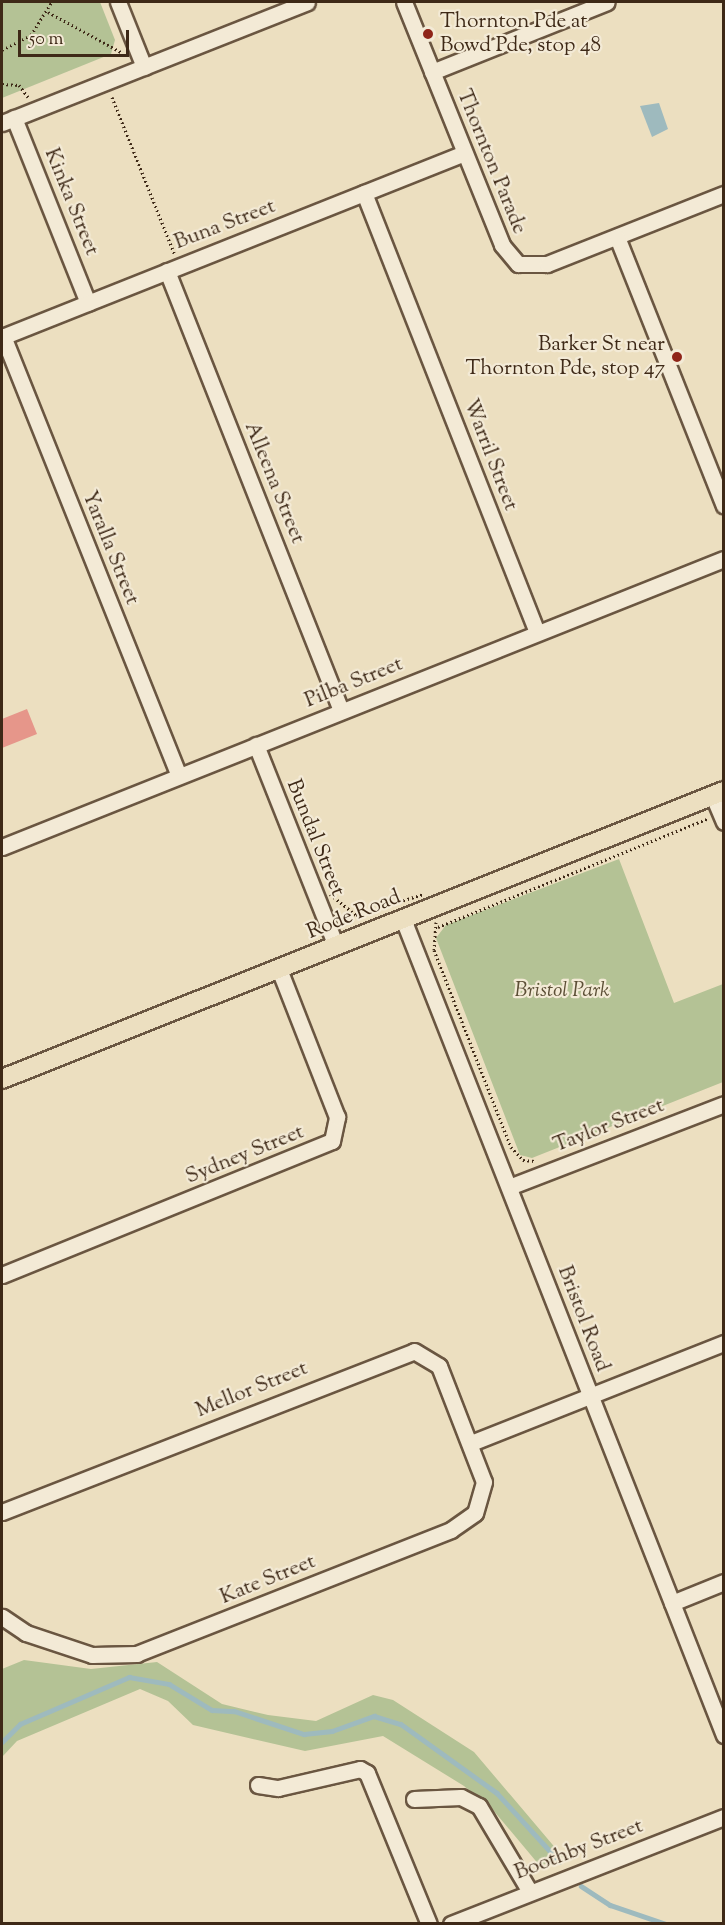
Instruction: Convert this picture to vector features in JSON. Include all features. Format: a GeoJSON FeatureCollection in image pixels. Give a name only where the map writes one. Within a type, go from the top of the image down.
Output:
{"type":"FeatureCollection","features":[{"type":"Feature","properties":{"kind":"main road","name":"Rode Road"},"geometry":{"type":"LineString","coordinates":[[2,1079],[718,793]]}},
{"type":"Feature","properties":{"kind":"street"},"geometry":{"type":"LineString","coordinates":[[118,2],[144,67]]}},
{"type":"Feature","properties":{"kind":"street"},"geometry":{"type":"LineString","coordinates":[[8,120],[307,2]]}},
{"type":"Feature","properties":{"kind":"street","name":"Thornton Parade"},"geometry":{"type":"LineString","coordinates":[[404,2],[502,246],[518,264],[540,267],[723,194]]}},
{"type":"Feature","properties":{"kind":"street"},"geometry":{"type":"LineString","coordinates":[[432,72],[608,2]]}},
{"type":"Feature","properties":{"kind":"street","name":"Kinka Street"},"geometry":{"type":"LineString","coordinates":[[8,120],[88,303]]}},
{"type":"Feature","properties":{"kind":"street","name":"Buna Street"},"geometry":{"type":"LineString","coordinates":[[2,337],[464,153]]}},
{"type":"Feature","properties":{"kind":"street","name":"Warril Street"},"geometry":{"type":"LineString","coordinates":[[364,193],[537,632]]}},
{"type":"Feature","properties":{"kind":"street"},"geometry":{"type":"LineString","coordinates":[[617,237],[723,506]]}},
{"type":"Feature","properties":{"kind":"street","name":"Alleena Street"},"geometry":{"type":"LineString","coordinates":[[173,268],[341,711]]}},
{"type":"Feature","properties":{"kind":"street","name":"Yaralla Street"},"geometry":{"type":"LineString","coordinates":[[2,337],[179,775]]}},
{"type":"Feature","properties":{"kind":"street","name":"Pilba Street"},"geometry":{"type":"LineString","coordinates":[[2,847],[723,559]]}},
{"type":"Feature","properties":{"kind":"street","name":"Bundal Street"},"geometry":{"type":"LineString","coordinates":[[255,745],[336,946]]}},
{"type":"Feature","properties":{"kind":"street"},"geometry":{"type":"LineString","coordinates":[[718,793],[723,822]]}},
{"type":"Feature","properties":{"kind":"street","name":"Bristol Road"},"geometry":{"type":"LineString","coordinates":[[403,919],[723,1735]]}},
{"type":"Feature","properties":{"kind":"street","name":"Sydney Street"},"geometry":{"type":"LineString","coordinates":[[2,1275],[332,1142],[337,1117],[279,969]]}},
{"type":"Feature","properties":{"kind":"street","name":"Taylor Street"},"geometry":{"type":"LineString","coordinates":[[509,1187],[723,1104]]}},
{"type":"Feature","properties":{"kind":"street"},"geometry":{"type":"LineString","coordinates":[[471,1443],[723,1342]]}},
{"type":"Feature","properties":{"kind":"street","name":"Mellor Street"},"geometry":{"type":"LineString","coordinates":[[2,1512],[406,1352],[423,1353],[440,1366],[471,1443]]}},
{"type":"Feature","properties":{"kind":"street","name":"Kate Street"},"geometry":{"type":"LineString","coordinates":[[2,1617],[26,1633],[92,1655],[116,1658],[150,1650],[468,1520],[484,1490],[471,1443]]}},
{"type":"Feature","properties":{"kind":"street"},"geometry":{"type":"LineString","coordinates":[[672,1603],[723,1582]]}},
{"type":"Feature","properties":{"kind":"street"},"geometry":{"type":"LineString","coordinates":[[258,1785],[278,1788],[360,1769],[367,1773],[429,1923]]}},
{"type":"Feature","properties":{"kind":"street"},"geometry":{"type":"LineString","coordinates":[[414,1799],[461,1797],[479,1806],[530,1892]]}},
{"type":"Feature","properties":{"kind":"street","name":"Boothby Street"},"geometry":{"type":"LineString","coordinates":[[451,1923],[723,1817]]}},
{"type":"Feature","properties":{"kind":"path"},"geometry":{"type":"LineString","coordinates":[[2,50],[24,41],[48,12],[52,2]]}},
{"type":"Feature","properties":{"kind":"path"},"geometry":{"type":"LineString","coordinates":[[48,12],[123,53]]}},
{"type":"Feature","properties":{"kind":"path"},"geometry":{"type":"LineString","coordinates":[[2,84],[19,85],[27,94]]}},
{"type":"Feature","properties":{"kind":"path"},"geometry":{"type":"LineString","coordinates":[[112,97],[173,268]]}},
{"type":"Feature","properties":{"kind":"path"},"geometry":{"type":"LineString","coordinates":[[438,927],[707,819]]}},
{"type":"Feature","properties":{"kind":"path"},"geometry":{"type":"LineString","coordinates":[[312,887],[339,898],[356,915],[423,891],[424,896]]}},
{"type":"Feature","properties":{"kind":"path"},"geometry":{"type":"LineString","coordinates":[[435,921],[438,927],[434,950],[511,1147],[523,1160],[540,1160]]}},
{"type":"Feature","properties":{"kind":"green space"},"geometry":{"type":"Polygon","coordinates":[[[2,2],[100,2],[115,40],[111,54],[2,98],[2,2]]]}},
{"type":"Feature","properties":{"kind":"green space","name":"Bristol Park"},"geometry":{"type":"Polygon","coordinates":[[[619,859],[674,1003],[723,984],[723,1082],[532,1158],[520,1155],[436,938],[446,925],[619,859]]]}},
{"type":"Feature","properties":{"kind":"green space"},"geometry":{"type":"Polygon","coordinates":[[[24,1660],[91,1669],[157,1662],[222,1704],[268,1715],[316,1721],[373,1695],[393,1700],[474,1752],[563,1857],[540,1866],[493,1810],[464,1786],[383,1736],[305,1751],[193,1725],[168,1701],[140,1689],[17,1741],[2,1757],[2,1669],[24,1660]]]}},
{"type":"Feature","properties":{"kind":"water"},"geometry":{"type":"Polygon","coordinates":[[[659,103],[668,129],[652,137],[640,106],[659,103]]]}},
{"type":"Feature","properties":{"kind":"building"},"geometry":{"type":"Polygon","coordinates":[[[27,709],[37,734],[2,748],[2,719],[27,709]]]}},
{"type":"Feature","properties":{"kind":"waterway"},"geometry":{"type":"LineString","coordinates":[[2,1742],[20,1724],[129,1677],[169,1684],[212,1710],[234,1711],[304,1734],[332,1731],[374,1716],[401,1724],[497,1793],[560,1862]]}},
{"type":"Feature","properties":{"kind":"waterway"},"geometry":{"type":"LineString","coordinates":[[581,1886],[610,1905],[666,1924]]}},
{"type":"Feature","properties":{"kind":"place","name":"Thornton Pde at Bowd Pde, stop 48"},"geometry":{"type":"Point","coordinates":[428,34]}},
{"type":"Feature","properties":{"kind":"place","name":"Barker St near Thornton Pde, stop 47"},"geometry":{"type":"Point","coordinates":[677,357]}}]}
